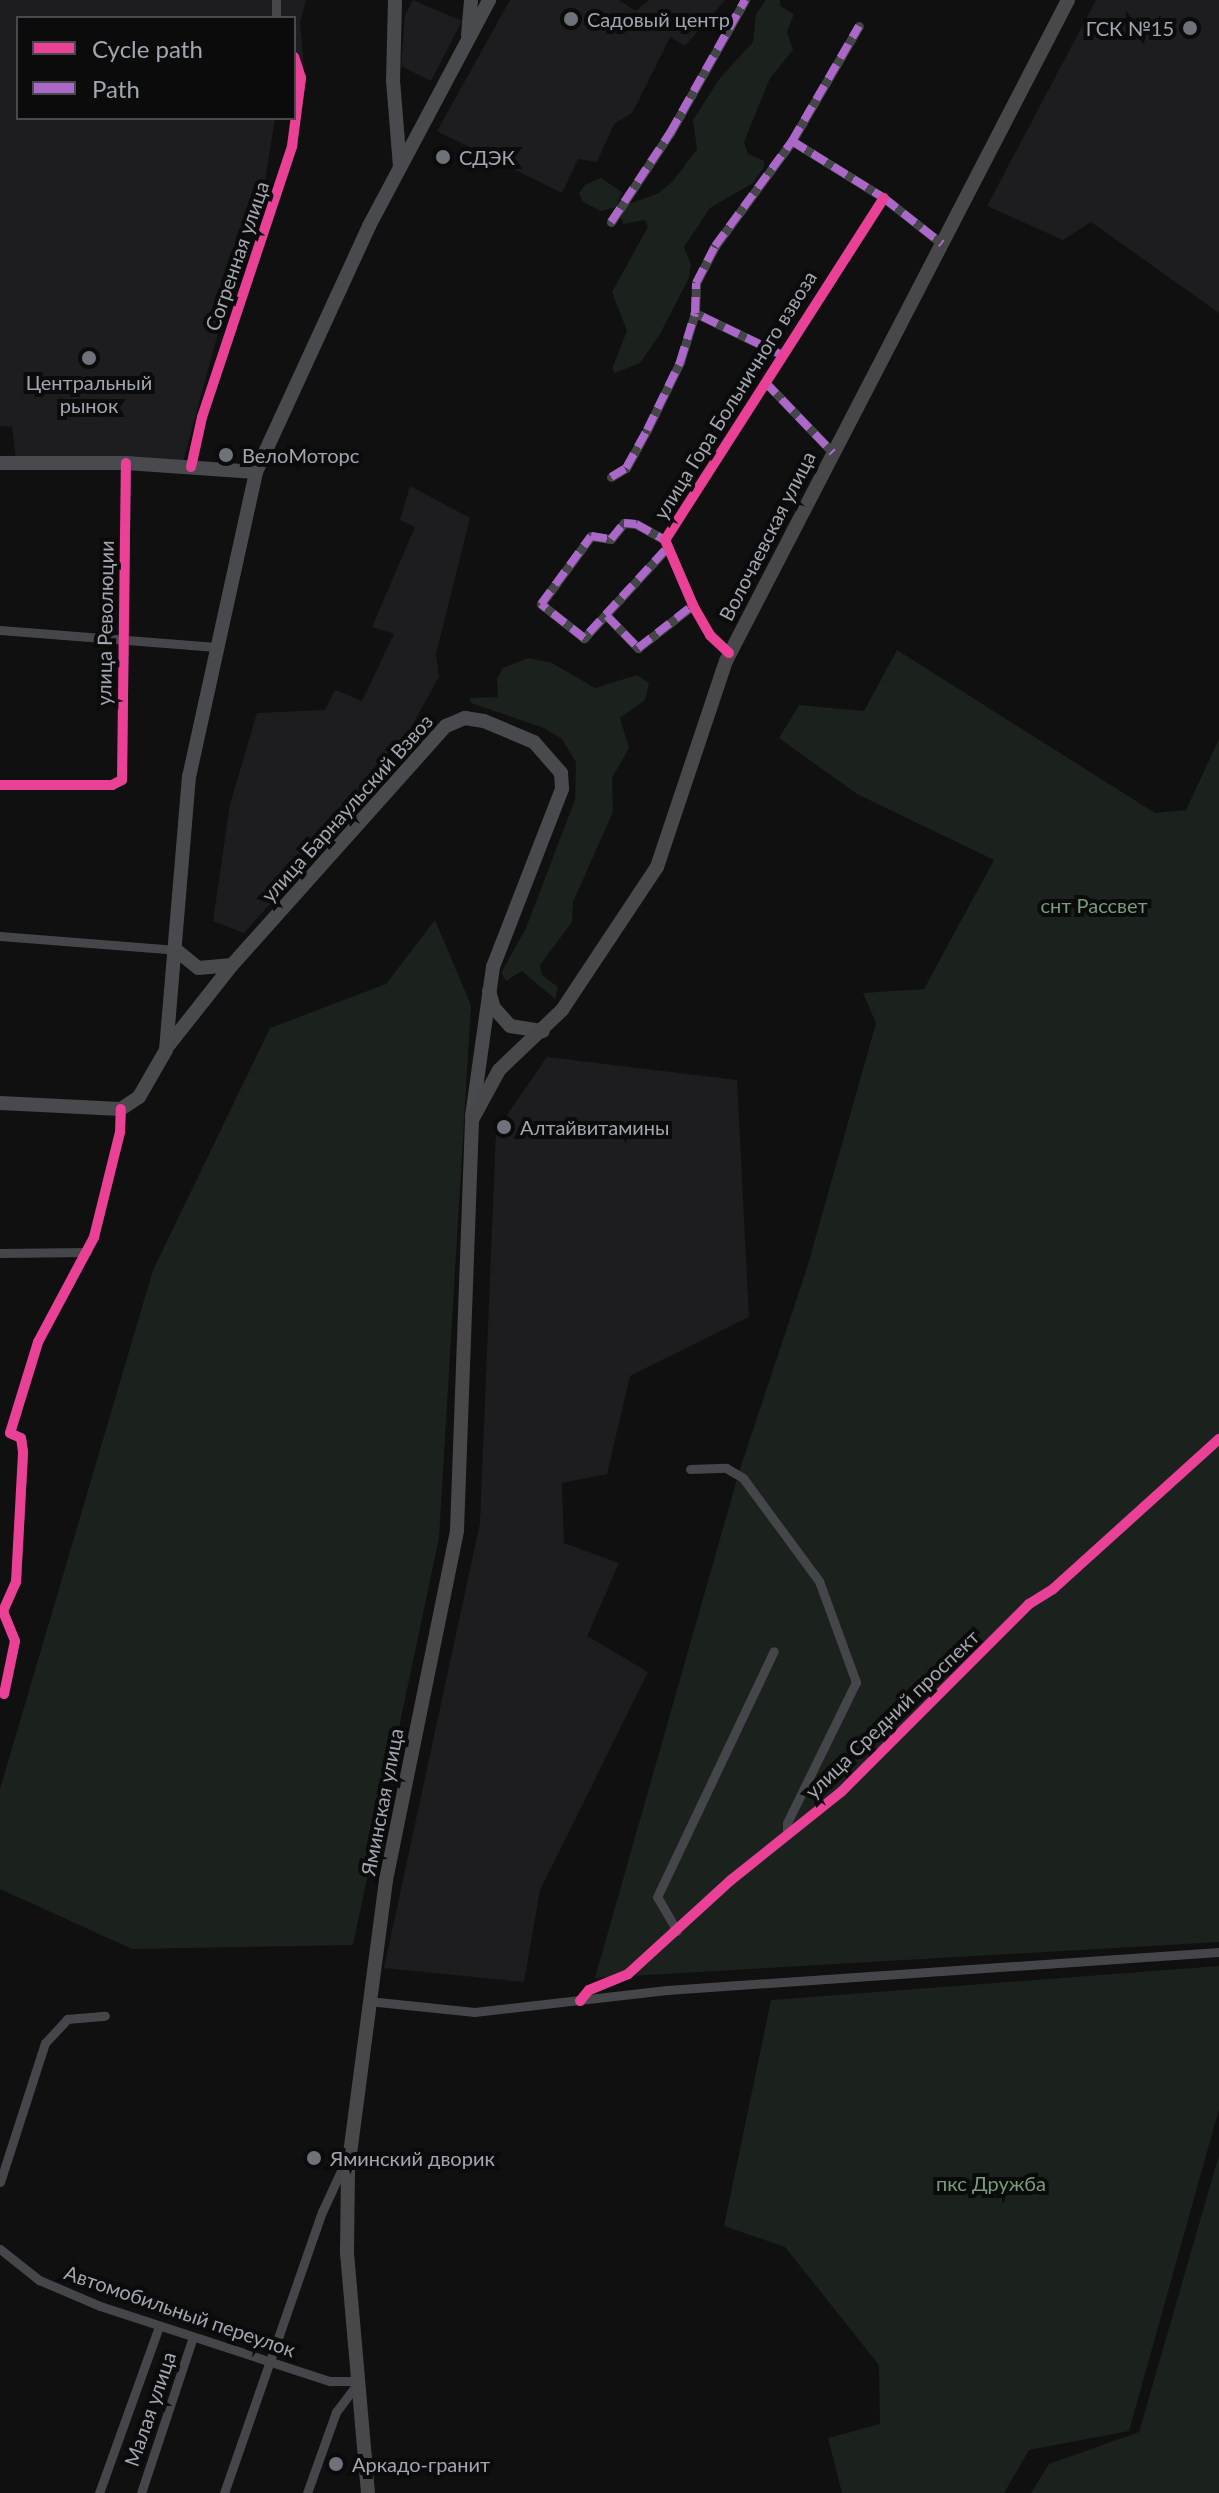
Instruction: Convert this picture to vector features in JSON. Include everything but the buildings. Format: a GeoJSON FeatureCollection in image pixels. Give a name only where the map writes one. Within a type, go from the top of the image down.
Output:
{"type":"FeatureCollection","features":[{"type":"Feature","properties":{"kind":"main road"},"geometry":{"type":"LineString","coordinates":[[395,0],[393,80],[400,168]]}},
{"type":"Feature","properties":{"kind":"main road"},"geometry":{"type":"LineString","coordinates":[[467,42],[471,0]]}},
{"type":"Feature","properties":{"kind":"main road"},"geometry":{"type":"LineString","coordinates":[[0,1103],[121,1109],[139,1097],[166,1050],[189,777],[256,472],[400,168],[489,0]]}},
{"type":"Feature","properties":{"kind":"main road","name":"Волочаевская улица"},"geometry":{"type":"LineString","coordinates":[[472,1120],[499,1070],[543,1031],[623,923],[657,867],[729,653],[1068,0]]}},
{"type":"Feature","properties":{"kind":"main road"},"geometry":{"type":"LineString","coordinates":[[0,463],[126,463],[256,472]]}},
{"type":"Feature","properties":{"kind":"main road","name":"улица Барнаульский Взвоз"},"geometry":{"type":"LineString","coordinates":[[166,1050],[232,965],[424,746],[446,726],[465,718],[534,742],[552,758],[563,780],[559,802],[488,987],[472,1120]]}},
{"type":"Feature","properties":{"kind":"main road"},"geometry":{"type":"LineString","coordinates":[[176,950],[198,968],[232,965]]}},
{"type":"Feature","properties":{"kind":"main road"},"geometry":{"type":"LineString","coordinates":[[488,987],[501,1018],[522,1030],[543,1031]]}},
{"type":"Feature","properties":{"kind":"main road","name":"Яминская улица"},"geometry":{"type":"LineString","coordinates":[[368,2493],[347,2251],[350,2151],[388,1867],[457,1530],[472,1120]]}},
{"type":"Feature","properties":{"kind":"street"},"geometry":{"type":"LineString","coordinates":[[611,222],[670,133],[745,0]]}},
{"type":"Feature","properties":{"kind":"street"},"geometry":{"type":"LineString","coordinates":[[611,477],[626,468],[680,362],[695,313],[701,270],[792,141],[859,26]]}},
{"type":"Feature","properties":{"kind":"street","name":"Согренная улица"},"geometry":{"type":"LineString","coordinates":[[296,63],[301,78],[296,116]]}},
{"type":"Feature","properties":{"kind":"street","name":"Согренная улица"},"geometry":{"type":"LineString","coordinates":[[191,467],[202,417],[292,146],[295,120]]}},
{"type":"Feature","properties":{"kind":"street"},"geometry":{"type":"LineString","coordinates":[[792,141],[884,198],[942,244]]}},
{"type":"Feature","properties":{"kind":"street","name":"улица Гора Больничного взвоза"},"geometry":{"type":"LineString","coordinates":[[729,653],[710,635],[665,545],[782,355],[884,198]]}},
{"type":"Feature","properties":{"kind":"street"},"geometry":{"type":"LineString","coordinates":[[695,313],[782,355]]}},
{"type":"Feature","properties":{"kind":"street"},"geometry":{"type":"LineString","coordinates":[[765,382],[833,453]]}},
{"type":"Feature","properties":{"kind":"street","name":"улица Революции"},"geometry":{"type":"LineString","coordinates":[[0,785],[121,783],[126,463]]}},
{"type":"Feature","properties":{"kind":"street"},"geometry":{"type":"LineString","coordinates":[[624,523],[636,524],[665,545],[607,616],[584,638],[541,604],[591,536],[611,539],[624,523]]}},
{"type":"Feature","properties":{"kind":"street"},"geometry":{"type":"LineString","coordinates":[[607,616],[638,648],[693,605]]}},
{"type":"Feature","properties":{"kind":"street"},"geometry":{"type":"LineString","coordinates":[[0,630],[216,647]]}},
{"type":"Feature","properties":{"kind":"street"},"geometry":{"type":"LineString","coordinates":[[0,936],[176,950]]}},
{"type":"Feature","properties":{"kind":"street"},"geometry":{"type":"LineString","coordinates":[[4,1694],[15,1641],[1,1611],[16,1582],[22,1479],[22,1443],[5,1433],[42,1334],[87,1252],[118,1144],[121,1109]]}},
{"type":"Feature","properties":{"kind":"street"},"geometry":{"type":"LineString","coordinates":[[0,1253],[87,1252]]}},
{"type":"Feature","properties":{"kind":"street","name":"улица Средний проспект"},"geometry":{"type":"LineString","coordinates":[[580,2001],[589,1990],[628,1974],[841,1792],[1029,1604],[1053,1589],[1219,1439]]}},
{"type":"Feature","properties":{"kind":"street"},"geometry":{"type":"LineString","coordinates":[[690,1469],[720,1467],[743,1478],[819,1581],[856,1682],[787,1823],[787,1835]]}},
{"type":"Feature","properties":{"kind":"street"},"geometry":{"type":"LineString","coordinates":[[677,1931],[657,1897],[774,1651]]}},
{"type":"Feature","properties":{"kind":"street"},"geometry":{"type":"LineString","coordinates":[[368,2001],[474,2012],[667,1990],[1219,1952]]}},
{"type":"Feature","properties":{"kind":"street"},"geometry":{"type":"LineString","coordinates":[[0,2182],[45,2043],[67,2019],[105,2016]]}},
{"type":"Feature","properties":{"kind":"street"},"geometry":{"type":"LineString","coordinates":[[224,2493],[322,2212],[350,2151]]}},
{"type":"Feature","properties":{"kind":"street","name":"Автомобильный переулок"},"geometry":{"type":"LineString","coordinates":[[0,2249],[45,2284],[159,2326],[336,2383],[359,2381]]}},
{"type":"Feature","properties":{"kind":"street"},"geometry":{"type":"LineString","coordinates":[[99,2493],[159,2326]]}},
{"type":"Feature","properties":{"kind":"street","name":"Малая улица"},"geometry":{"type":"LineString","coordinates":[[141,2493],[193,2337]]}},
{"type":"Feature","properties":{"kind":"street"},"geometry":{"type":"LineString","coordinates":[[307,2493],[336,2412],[359,2381]]}},
{"type":"Feature","properties":{"kind":"shaded area","name":"Центральный рынок"},"geometry":{"type":"Polygon","coordinates":[[[0,0],[306,0],[300,23],[306,91],[296,91],[296,16],[16,16],[16,120],[275,120],[264,187],[232,282],[183,462],[16,459],[12,427],[0,426],[0,0]]]}},
{"type":"Feature","properties":{"kind":"shaded area"},"geometry":{"type":"Polygon","coordinates":[[[413,0],[462,21],[431,81],[401,66],[405,15],[413,0]]]}},
{"type":"Feature","properties":{"kind":"shaded area"},"geometry":{"type":"Polygon","coordinates":[[[510,0],[618,0],[636,11],[649,0],[725,0],[685,46],[670,37],[632,113],[614,124],[597,162],[578,159],[562,193],[437,131],[510,0]]]}},
{"type":"Feature","properties":{"kind":"shaded area"},"geometry":{"type":"Polygon","coordinates":[[[1096,0],[1219,0],[1219,313],[1091,222],[1063,240],[987,206],[1096,0]]]}},
{"type":"Feature","properties":{"kind":"shaded area"},"geometry":{"type":"Polygon","coordinates":[[[410,486],[470,518],[436,654],[439,677],[384,776],[244,933],[213,921],[230,804],[257,713],[325,710],[335,690],[362,701],[394,634],[372,627],[415,527],[400,520],[410,486]]]}},
{"type":"Feature","properties":{"kind":"shaded area"},"geometry":{"type":"Polygon","coordinates":[[[547,1057],[737,1080],[749,1317],[630,1376],[607,1474],[562,1483],[564,1543],[619,1563],[587,1636],[648,1672],[540,1890],[524,1982],[384,1968],[480,1523],[496,1131],[547,1057]]]}},
{"type":"Feature","properties":{"kind":"green space"},"geometry":{"type":"Polygon","coordinates":[[[766,0],[780,0],[780,6],[794,14],[787,32],[793,50],[770,78],[744,142],[748,154],[764,161],[764,167],[753,183],[710,208],[684,247],[691,264],[689,278],[660,334],[640,363],[615,373],[612,369],[627,331],[612,292],[648,227],[645,220],[623,224],[620,214],[626,205],[659,193],[673,181],[697,149],[693,120],[720,78],[753,42],[756,14],[766,0]]]}},
{"type":"Feature","properties":{"kind":"green space"},"geometry":{"type":"Polygon","coordinates":[[[601,178],[622,192],[616,207],[601,211],[583,202],[579,193],[585,185],[601,178]]]}},
{"type":"Feature","properties":{"kind":"green space","name":"снт Рассвет"},"geometry":{"type":"Polygon","coordinates":[[[897,650],[1155,813],[1186,810],[1219,739],[1219,1942],[595,1978],[739,1472],[807,1268],[876,1023],[863,993],[924,989],[994,860],[857,794],[779,738],[799,705],[864,711],[897,650]]]}},
{"type":"Feature","properties":{"kind":"green space"},"geometry":{"type":"Polygon","coordinates":[[[528,658],[552,663],[595,688],[637,675],[649,683],[645,700],[620,718],[629,748],[612,778],[613,812],[573,902],[572,922],[540,965],[542,975],[558,987],[555,999],[522,971],[506,981],[501,973],[526,928],[575,800],[576,762],[562,739],[544,728],[471,703],[470,698],[498,697],[497,679],[503,668],[528,658]]]}},
{"type":"Feature","properties":{"kind":"green space"},"geometry":{"type":"Polygon","coordinates":[[[435,920],[471,1005],[439,1538],[353,1945],[132,1949],[0,1889],[0,1789],[153,1270],[270,1028],[386,984],[435,920]]]}},
{"type":"Feature","properties":{"kind":"green space","name":"пкс Дружба"},"geometry":{"type":"Polygon","coordinates":[[[1219,1966],[1219,2109],[1129,2431],[1029,2450],[1004,2493],[842,2493],[828,2438],[880,2424],[879,2365],[785,2247],[724,2226],[771,2000],[1219,1966]]]}},
{"type":"Feature","properties":{"kind":"green space"},"geometry":{"type":"Polygon","coordinates":[[[1219,2155],[1219,2493],[1031,2493],[1049,2464],[1139,2432],[1219,2155]]]}},
{"type":"Feature","properties":{"kind":"marked path"},"geometry":{"type":"LineString","coordinates":[[611,222],[670,133],[745,0]]}},
{"type":"Feature","properties":{"kind":"marked path"},"geometry":{"type":"LineString","coordinates":[[782,355],[695,313],[696,283],[715,246],[792,141],[859,26]]}},
{"type":"Feature","properties":{"kind":"marked path"},"geometry":{"type":"LineString","coordinates":[[792,141],[884,198],[942,244]]}},
{"type":"Feature","properties":{"kind":"marked path"},"geometry":{"type":"LineString","coordinates":[[611,477],[626,468],[647,430],[680,362],[695,313]]}},
{"type":"Feature","properties":{"kind":"marked path"},"geometry":{"type":"LineString","coordinates":[[765,382],[833,453]]}},
{"type":"Feature","properties":{"kind":"marked path"},"geometry":{"type":"LineString","coordinates":[[665,540],[636,524],[624,523],[611,539],[591,536],[541,604],[584,638],[665,550]]}},
{"type":"Feature","properties":{"kind":"marked path"},"geometry":{"type":"LineString","coordinates":[[607,616],[638,648],[693,605]]}},
{"type":"Feature","properties":{"kind":"cycle path"},"geometry":{"type":"LineString","coordinates":[[296,63],[301,78],[296,116]]}},
{"type":"Feature","properties":{"kind":"cycle path"},"geometry":{"type":"LineString","coordinates":[[191,467],[202,417],[292,146],[295,120]]}},
{"type":"Feature","properties":{"kind":"cycle path"},"geometry":{"type":"LineString","coordinates":[[729,653],[710,635],[693,605],[665,540],[884,198]]}},
{"type":"Feature","properties":{"kind":"cycle path"},"geometry":{"type":"LineString","coordinates":[[0,785],[112,785],[122,780],[126,463]]}},
{"type":"Feature","properties":{"kind":"cycle path"},"geometry":{"type":"LineString","coordinates":[[4,1694],[15,1641],[3,1611],[16,1582],[23,1452],[21,1438],[10,1433],[38,1342],[94,1237],[120,1132],[121,1109]]}},
{"type":"Feature","properties":{"kind":"cycle path"},"geometry":{"type":"LineString","coordinates":[[580,2001],[589,1990],[628,1974],[731,1880],[841,1792],[1029,1604],[1053,1589],[1219,1439]]}},
{"type":"Feature","properties":{"kind":"place","name":"Садовый центр"},"geometry":{"type":"Point","coordinates":[571,19]}},
{"type":"Feature","properties":{"kind":"place","name":"ГСК №15"},"geometry":{"type":"Point","coordinates":[1190,28]}},
{"type":"Feature","properties":{"kind":"place","name":"СДЭК"},"geometry":{"type":"Point","coordinates":[443,157]}},
{"type":"Feature","properties":{"kind":"place","name":"Центральный рынок"},"geometry":{"type":"Point","coordinates":[89,358]}},
{"type":"Feature","properties":{"kind":"place","name":"ВелоМоторс"},"geometry":{"type":"Point","coordinates":[226,455]}},
{"type":"Feature","properties":{"kind":"place","name":"Алтайвитамины"},"geometry":{"type":"Point","coordinates":[504,1127]}},
{"type":"Feature","properties":{"kind":"place","name":"Яминский дворик"},"geometry":{"type":"Point","coordinates":[314,2158]}},
{"type":"Feature","properties":{"kind":"place","name":"Аркадо-гранит"},"geometry":{"type":"Point","coordinates":[336,2464]}}]}
